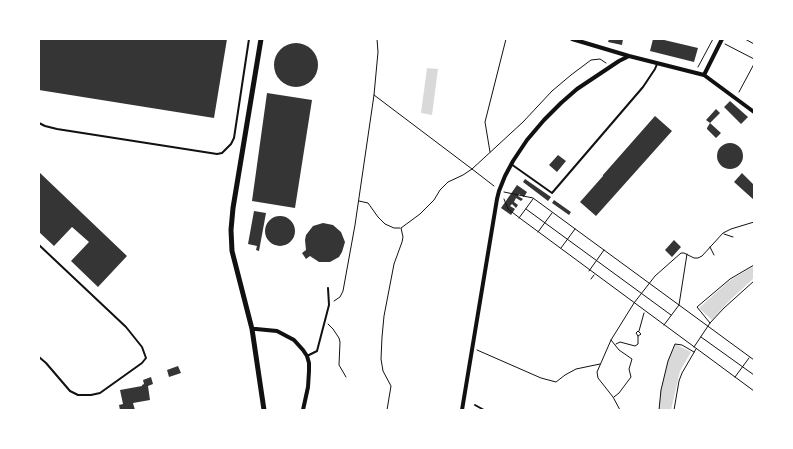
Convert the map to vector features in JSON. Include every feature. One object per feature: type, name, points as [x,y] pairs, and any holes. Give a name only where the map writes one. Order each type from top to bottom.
[{"type":"main road","points":[[261,39],[231,230],[232,251],[252,330],[264,410]]},
{"type":"street","points":[[572,39],[704,75],[754,112]]},
{"type":"street","points":[[704,75],[722,39]]},
{"type":"street","points":[[462,410],[499,190],[511,164],[527,140],[561,103],[577,89],[629,56]]},
{"type":"street","points":[[252,330],[277,331],[288,336],[298,344],[307,356],[309,363],[308,387],[303,410]]},
{"type":"lane","points":[[39,123],[45,126],[217,154],[228,149],[234,138],[249,39]]},
{"type":"lane","points":[[511,164],[552,193],[643,87],[658,63]]},
{"type":"lane","points":[[39,245],[126,327],[142,346],[146,358],[142,363],[100,393],[78,395],[70,391],[39,356]]},
{"type":"lane","points":[[307,356],[317,351],[329,305],[328,288]]},
{"type":"lane","points":[[475,405],[484,410]]},
{"type":"path","points":[[329,305],[340,297],[343,291],[359,201],[374,96],[378,52],[377,39]]},
{"type":"path","points":[[490,152],[486,122],[506,39]]},
{"type":"path","points":[[695,72],[713,39]]},
{"type":"path","points":[[745,39],[754,44]]},
{"type":"path","points":[[725,44],[754,60]]},
{"type":"path","points":[[359,201],[368,203],[385,224],[394,228],[401,228],[420,214],[448,182],[472,169],[571,75],[591,60],[600,59],[606,63]]},
{"type":"path","points":[[740,92],[754,66]]},
{"type":"path","points":[[374,96],[499,190],[533,198],[754,360]]},
{"type":"path","points":[[499,190],[508,209],[519,218],[754,391]]},
{"type":"path","points":[[519,218],[533,198]]},
{"type":"path","points":[[526,208],[672,315]]},
{"type":"path","points":[[538,232],[553,212]]},
{"type":"path","points":[[620,410],[613,397],[598,378],[597,372],[611,340],[634,303],[661,270],[681,254],[698,258],[723,233],[754,222]]},
{"type":"path","points":[[387,410],[391,386],[385,376],[382,359],[383,330],[394,264],[403,237],[401,228]]},
{"type":"path","points":[[560,249],[575,228]]},
{"type":"path","points":[[723,233],[734,237]]},
{"type":"path","points":[[710,247],[714,255]]},
{"type":"path","points":[[589,271],[604,250]]},
{"type":"path","points":[[664,325],[679,305],[687,254]]},
{"type":"path","points":[[710,323],[697,308],[730,279],[754,265]]},
{"type":"path","points":[[591,279],[594,274]]},
{"type":"path","points":[[674,410],[680,377],[701,337],[710,323],[724,308],[754,282]]},
{"type":"path","points":[[615,345],[620,342],[635,346],[638,344],[636,333],[639,331],[645,311]]},
{"type":"path","points":[[325,321],[339,338],[339,366],[346,377]]},
{"type":"path","points":[[701,337],[754,375]]},
{"type":"path","points":[[611,340],[619,350],[632,359],[629,369],[630,381],[613,397]]},
{"type":"path","points":[[659,410],[661,390],[668,361],[675,344],[682,345],[694,352]]},
{"type":"path","points":[[477,349],[541,378],[556,382],[576,369],[600,364]]},
{"type":"path","points":[[735,377],[750,357]]},
{"type":"path","points":[[382,379],[385,376]]},
{"type":"shaded area","points":[[427,68],[438,69],[432,115],[421,113]]},
{"type":"shaded area","points":[[754,266],[754,278],[712,320],[699,308],[729,281]]},
{"type":"shaded area","points":[[675,344],[691,352],[680,371],[671,410],[659,410],[661,390],[668,361]]},
{"type":"building","points":[[39,39],[227,39],[214,118],[39,90]]},
{"type":"building","points":[[609,39],[623,39],[622,45],[608,42]]},
{"type":"building","points":[[653,39],[698,48],[694,62],[650,51]]},
{"type":"building","points":[[296,43],[308,47],[314,53],[318,65],[314,77],[308,83],[296,87],[284,83],[278,77],[274,65],[278,53],[284,47]]},
{"type":"building","points":[[267,93],[312,100],[295,208],[252,201]]},
{"type":"building","points":[[730,101],[748,117],[741,124],[724,107]]},
{"type":"building","points":[[716,109],[720,113],[710,123],[706,120]]},
{"type":"building","points":[[655,116],[672,131],[596,216],[580,202]]},
{"type":"building","points":[[710,123],[721,133],[716,138],[707,129]]},
{"type":"building","points":[[730,143],[739,147],[743,156],[739,165],[730,169],[721,165],[717,156],[721,147]]},
{"type":"building","points":[[558,155],[566,161],[557,172],[549,165]]},
{"type":"building","points":[[39,172],[127,256],[98,287],[71,261],[89,242],[72,227],[54,246],[39,232]]},
{"type":"building","points":[[742,173],[754,185],[754,200],[734,182]]},
{"type":"building","points":[[525,179],[551,197],[548,201],[523,182]]},
{"type":"building","points":[[517,185],[527,192],[524,197],[519,194],[518,196],[523,199],[521,201],[516,198],[514,202],[518,205],[516,208],[512,204],[510,206],[515,209],[511,215],[501,208]]},
{"type":"building","points":[[554,200],[571,212],[569,215],[552,203]]},
{"type":"building","points":[[254,211],[266,213],[259,251],[256,250],[257,246],[248,244]]},
{"type":"building","points":[[280,216],[291,220],[295,231],[291,242],[280,246],[269,242],[265,231],[269,220]]},
{"type":"building","points":[[323,223],[333,225],[341,232],[345,242],[342,252],[339,257],[330,262],[319,262],[310,256],[306,259],[302,253],[306,250],[306,235],[313,226]]},
{"type":"building","points":[[674,240],[681,247],[672,257],[665,250]]},
{"type":"building","points":[[178,366],[181,373],[169,377],[167,370]]},
{"type":"building","points":[[151,377],[153,384],[148,386],[150,400],[133,403],[135,410],[120,410],[119,405],[123,404],[120,390],[142,386],[144,384],[143,380]]}]
